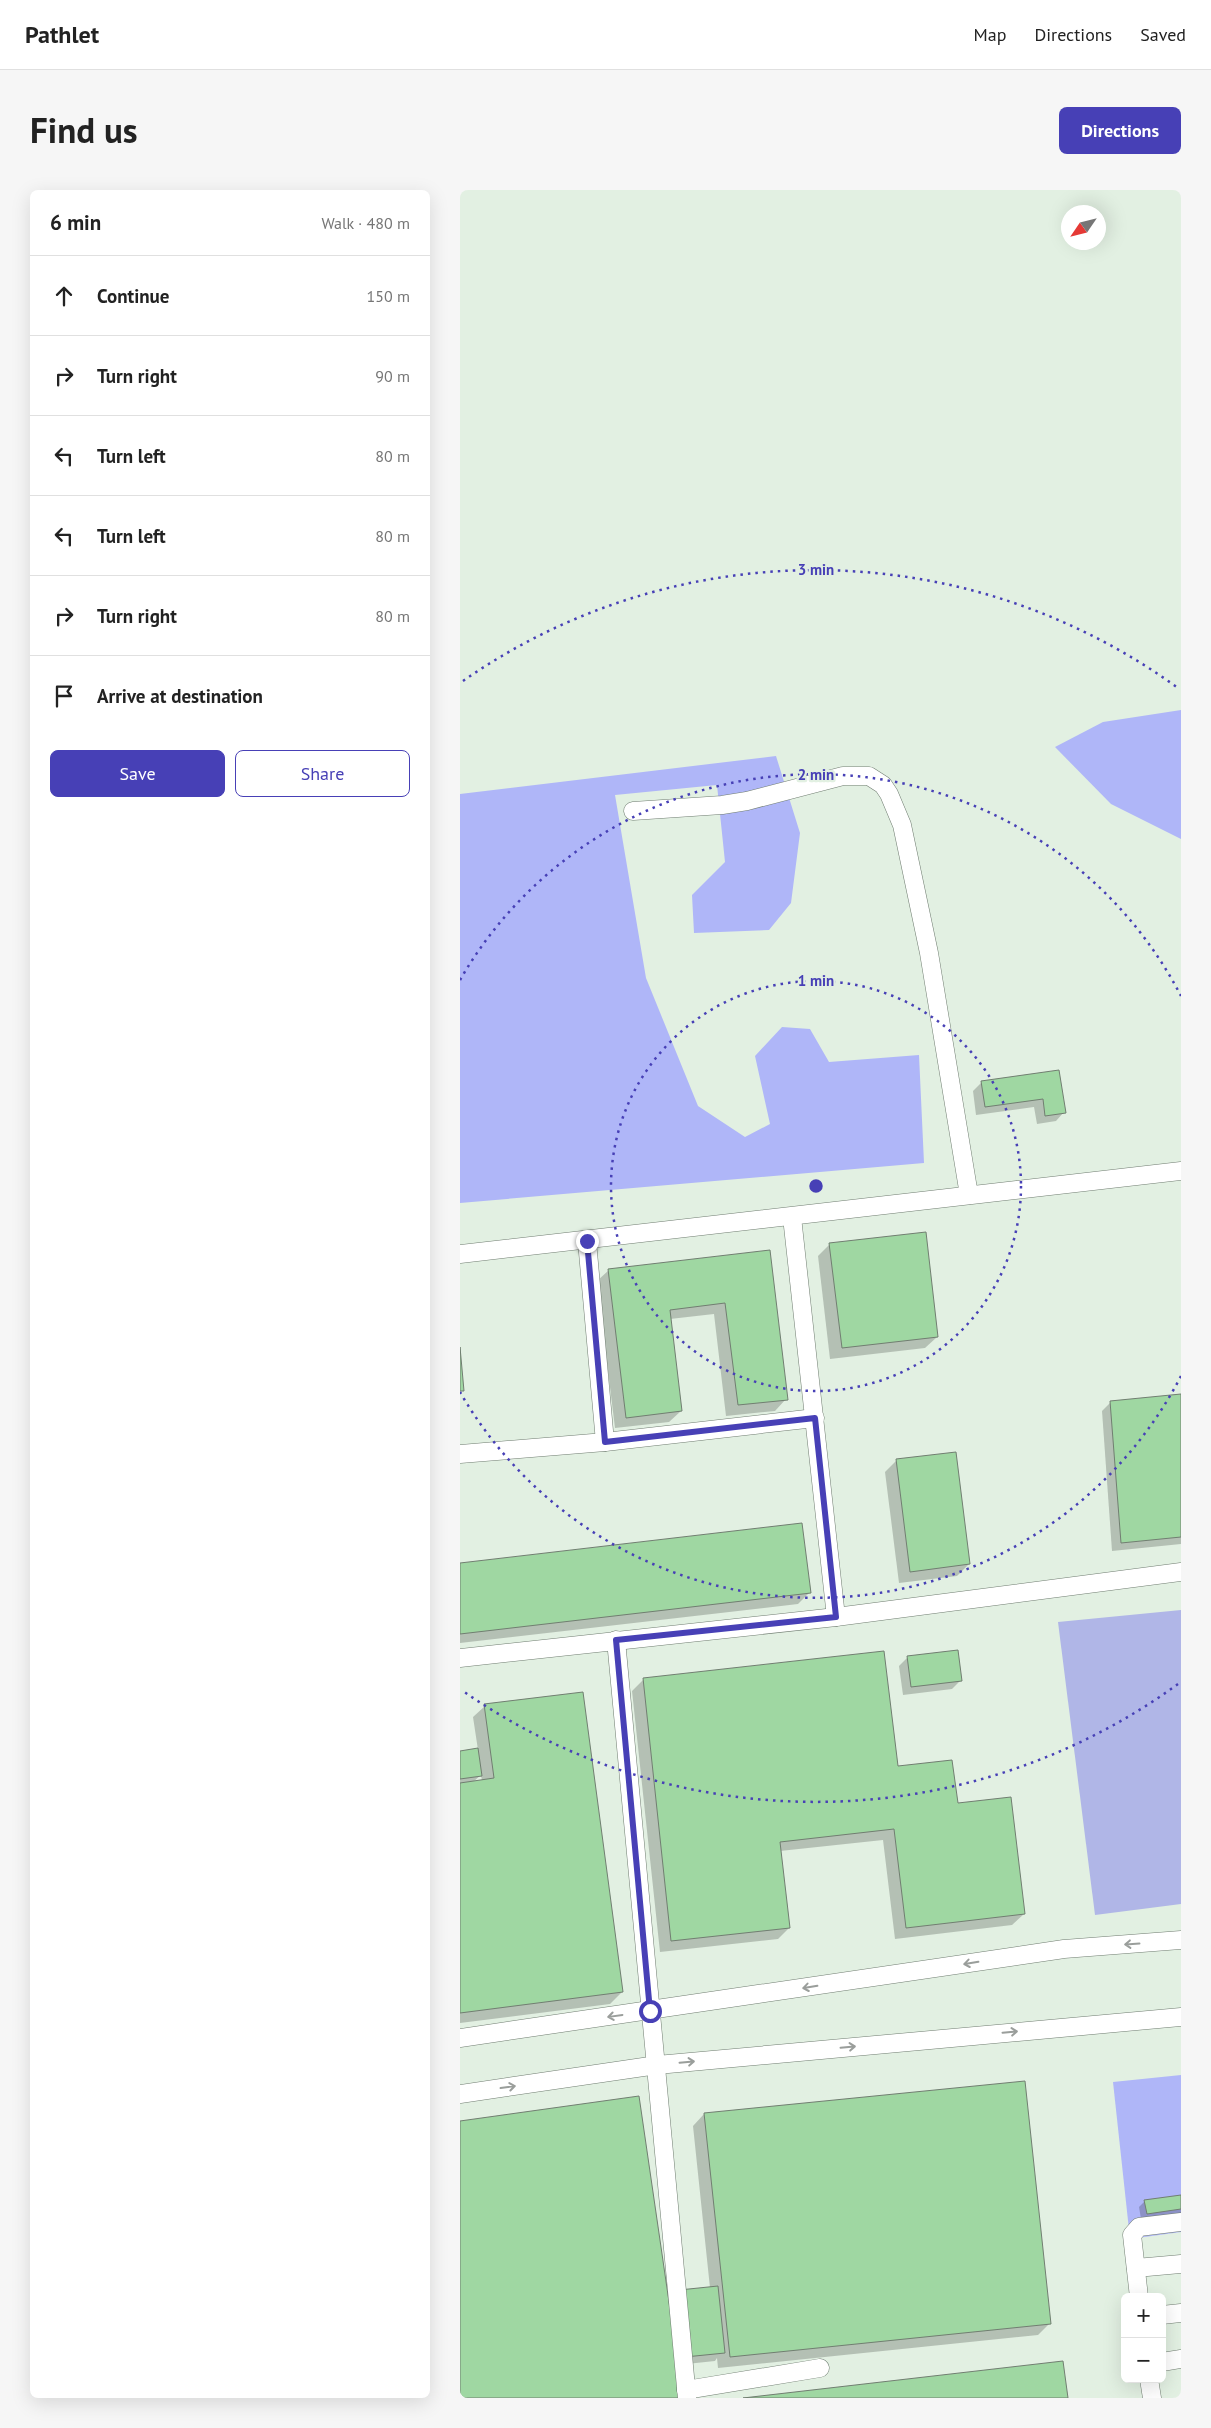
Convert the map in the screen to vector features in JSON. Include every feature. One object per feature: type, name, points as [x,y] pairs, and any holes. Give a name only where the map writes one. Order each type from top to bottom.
[{"type":"lane","points":[[633,811],[748,802],[843,776],[869,776],[883,785],[889,794],[904,834],[929,953],[969,1195]]},
{"type":"lane","points":[[460,1254],[587,1241],[1181,1171]]},
{"type":"lane","points":[[792,1217],[836,1617]]},
{"type":"lane","points":[[587,1241],[605,1442]]},
{"type":"lane","points":[[460,1454],[605,1442],[815,1418]]},
{"type":"lane","points":[[460,1658],[836,1617],[1181,1572]]},
{"type":"lane","points":[[616,1640],[687,2394],[820,2368]]},
{"type":"lane","points":[[460,2038],[1064,1949],[1181,1940]]},
{"type":"lane","points":[[460,2094],[657,2065],[1181,2018]]},
{"type":"lane","points":[[1139,2293],[1132,2235],[1134,2230],[1139,2227],[1181,2222]]},
{"type":"lane","points":[[1136,2268],[1181,2264]]},
{"type":"lane","points":[[1166,2315],[1181,2313]]},
{"type":"lane","points":[[1166,2362],[1181,2360]]},
{"type":"lane","points":[[1150,2383],[1152,2398]]},
{"type":"shaded area","points":[[1181,710],[1181,839],[1111,804],[1055,747],[1103,722]]},
{"type":"shaded area","points":[[776,756],[800,833],[791,903],[769,930],[694,933],[692,895],[725,862],[717,785],[615,795],[646,978],[698,1106],[745,1137],[770,1124],[755,1056],[782,1027],[810,1029],[829,1062],[919,1055],[924,1163],[460,1203],[460,794]]},
{"type":"shaded area","points":[[1181,1610],[1181,1904],[1095,1915],[1058,1622]]},
{"type":"shaded area","points":[[1181,2075],[1181,2232],[1130,2239],[1113,2082]]},
{"type":"building","points":[[1059,1070],[1066,1113],[1045,1116],[1043,1099],[985,1107],[981,1081]]},
{"type":"building","points":[[926,1232],[938,1337],[842,1348],[829,1243]]},
{"type":"building","points":[[770,1250],[788,1400],[738,1405],[725,1303],[670,1310],[682,1411],[626,1418],[608,1269]]},
{"type":"building","points":[[460,1347],[464,1391],[460,1391]]},
{"type":"building","points":[[1181,1394],[1181,1537],[1121,1543],[1110,1401]]},
{"type":"building","points":[[956,1452],[970,1564],[910,1572],[896,1459]]},
{"type":"building","points":[[802,1523],[811,1593],[460,1634],[460,1563]]},
{"type":"building","points":[[958,1650],[962,1681],[911,1687],[907,1656]]},
{"type":"building","points":[[884,1651],[898,1766],[952,1760],[958,1803],[1011,1797],[1025,1914],[906,1928],[894,1829],[780,1842],[790,1928],[671,1941],[643,1678]]},
{"type":"building","points":[[583,1692],[623,1992],[460,2013],[460,1783],[494,1778],[484,1704]]},
{"type":"building","points":[[478,1748],[482,1776],[460,1779],[460,1751]]},
{"type":"building","points":[[1025,2081],[1051,2324],[730,2357],[704,2113]]},
{"type":"building","points":[[639,2096],[683,2398],[460,2398],[460,2121]]},
{"type":"building","points":[[1181,2195],[1181,2209],[1147,2214],[1144,2200]]},
{"type":"building","points":[[718,2286],[725,2353],[685,2357],[679,2290]]},
{"type":"building","points":[[1063,2361],[1068,2398],[743,2398]]},
{"type":"route","points":[[587,1241],[605,1442],[815,1418],[836,1617],[616,1640],[650,2011]]}]
